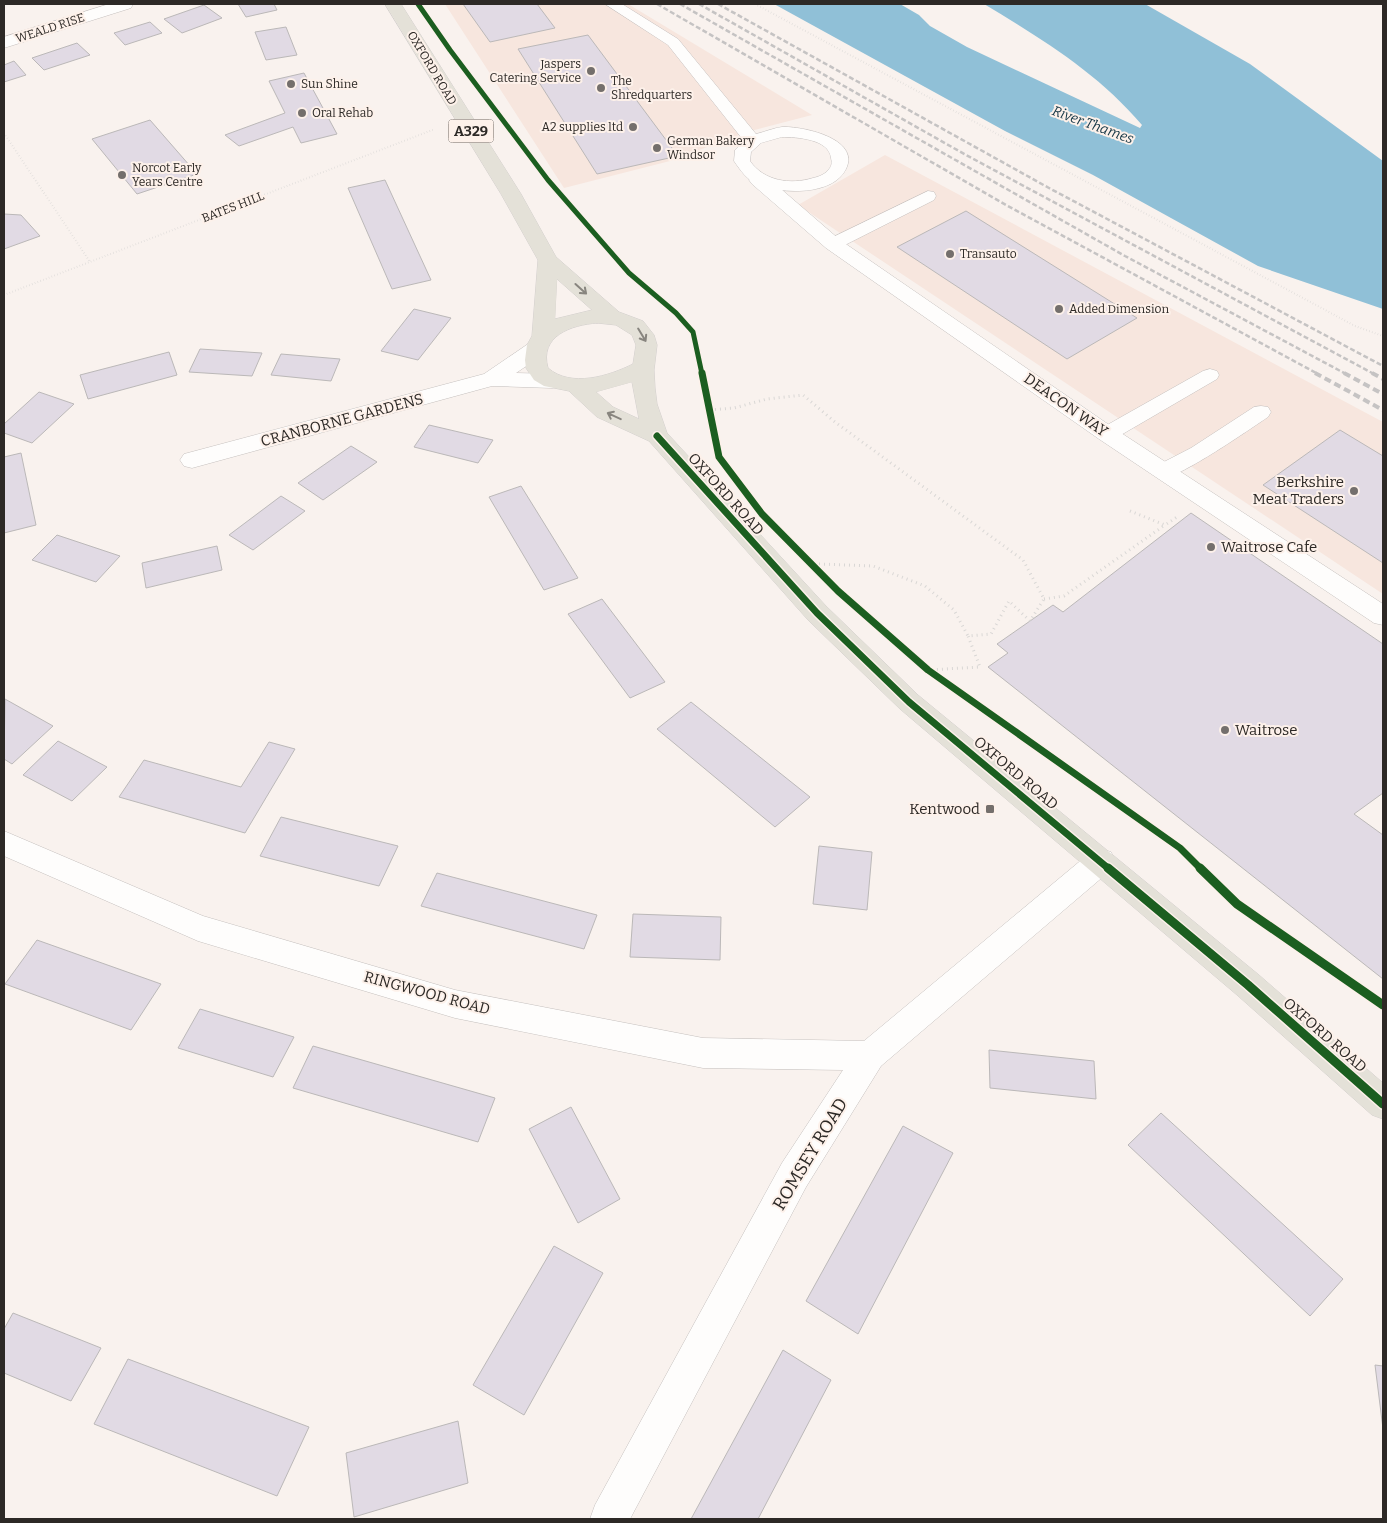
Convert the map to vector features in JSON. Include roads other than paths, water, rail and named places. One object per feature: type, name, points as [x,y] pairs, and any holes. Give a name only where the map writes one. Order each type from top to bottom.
[{"type":"main road","name":"OXFORD ROAD","points":[[393,4],[510,194],[548,260],[613,318]]},
{"type":"main road","points":[[540,343],[550,330],[567,322],[596,317],[613,318],[626,321],[641,331],[646,344],[647,355],[643,368],[614,382],[577,387],[552,381],[542,376],[535,361],[540,343],[548,260]]},
{"type":"main road","name":"OXFORD ROAD","points":[[643,368],[644,400],[657,436],[767,559],[868,664],[916,707],[1240,978],[1383,1104]]},
{"type":"main road","name":"OXFORD ROAD","points":[[577,387],[605,412],[657,436]]},
{"type":"street","name":"WEALD RISE","points":[[4,43],[125,4]]},
{"type":"street","name":"DEACON WAY","points":[[759,180],[833,244],[1107,434],[1206,497],[1383,616]]},
{"type":"street","name":"CRANBORNE GARDENS","points":[[492,379],[540,343]]},
{"type":"street","name":"CRANBORNE GARDENS","points":[[192,460],[492,379],[552,381]]},
{"type":"street","name":"RINGWOOD ROAD","points":[[4,843],[198,928],[455,1004],[703,1053],[870,1056]]},
{"type":"street","name":"ROMSEY ROAD","points":[[609,1519],[794,1175],[870,1056],[1101,861]]},
{"type":"lane","points":[[612,4],[673,42],[753,141],[766,135],[781,132],[798,132],[826,141],[836,149],[840,158],[839,167],[822,182],[807,186],[790,187],[773,185],[759,180]]},
{"type":"lane","name":"DEACON WAY","points":[[753,141],[745,148],[741,156],[742,165],[748,173],[759,180]]},
{"type":"lane","points":[[833,244],[928,196]]},
{"type":"lane","points":[[1107,434],[1210,375]]},
{"type":"lane","points":[[1163,471],[1198,453],[1261,412]]},
{"type":"water","name":"River Thames","points":[[774,4],[900,4],[919,15],[930,26],[967,47],[1140,128],[1142,125],[1125,106],[1088,73],[1027,30],[984,4],[1145,4],[1250,64],[1383,161],[1383,309],[1258,266],[1093,175],[1005,131]]},
{"type":"railway","points":[[657,4],[1006,205],[1318,374]]},
{"type":"railway","points":[[680,4],[1125,256],[1346,374]]},
{"type":"railway","points":[[699,4],[966,155],[1374,374]]},
{"type":"railway","points":[[718,4],[1049,188],[1383,366]]},
{"type":"railway","points":[[1315,373],[1383,410]]},
{"type":"railway","points":[[1344,373],[1383,394]]},
{"type":"railway","points":[[1372,373],[1383,379]]},
{"type":"place","name":"Jaspers Catering Service","points":[[591,71]]},
{"type":"place","name":"Sun Shine","points":[[291,84]]},
{"type":"place","name":"The Shredquarters","points":[[601,88]]},
{"type":"place","name":"Oral Rehab","points":[[302,113]]},
{"type":"place","name":"A2 supplies ltd","points":[[633,127]]},
{"type":"place","name":"German Bakery Windsor","points":[[657,148]]},
{"type":"place","name":"Norcot Early Years Centre","points":[[122,175]]},
{"type":"place","name":"Transauto","points":[[950,254]]},
{"type":"place","name":"Added Dimension","points":[[1059,309]]},
{"type":"place","name":"Berkshire Meat Traders","points":[[1354,491]]},
{"type":"place","name":"Waitrose Cafe","points":[[1211,547]]},
{"type":"place","name":"Waitrose","points":[[1225,730]]},
{"type":"place","name":"Kentwood","points":[[990,809]]}]
